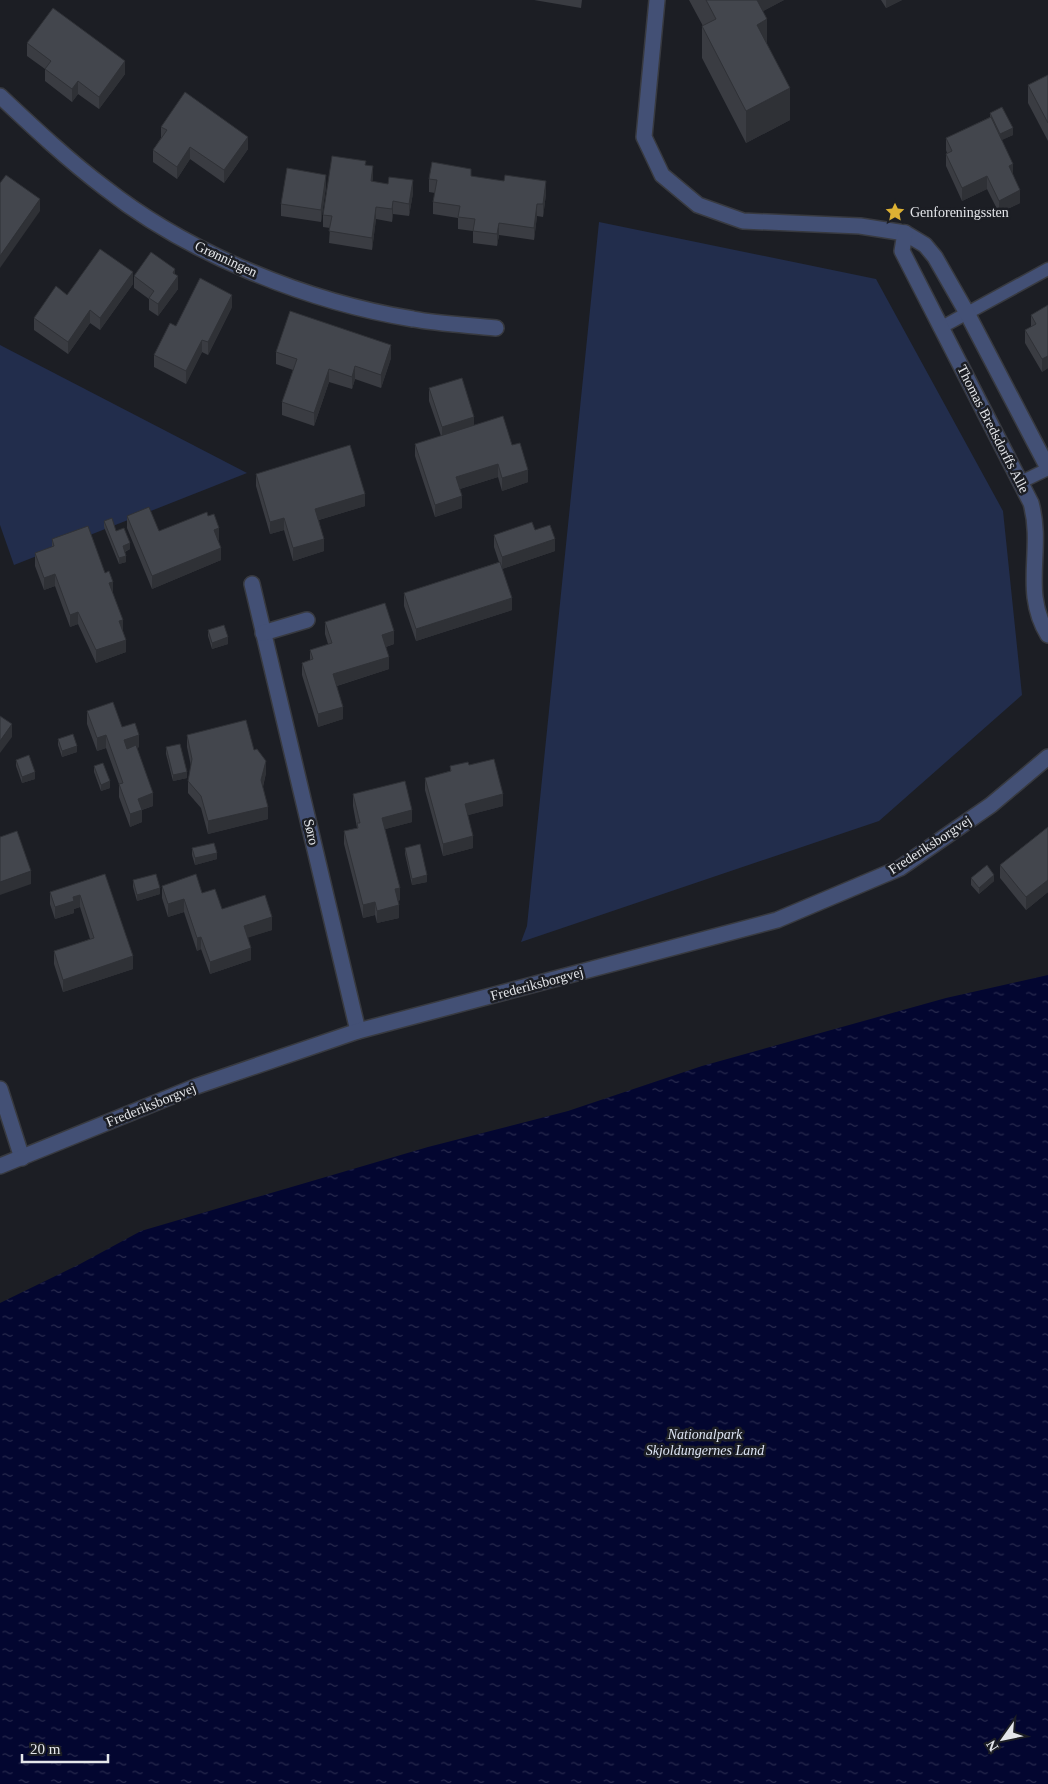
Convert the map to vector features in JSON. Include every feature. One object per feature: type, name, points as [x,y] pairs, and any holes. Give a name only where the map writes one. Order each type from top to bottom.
[{"type":"street","points":[[656,0],[644,137],[662,175],[698,205],[743,221],[860,226],[905,233],[926,245],[935,256],[967,313],[1048,468]]},
{"type":"street","name":"Grønningen","points":[[0,96],[47,140],[107,190],[177,236],[252,272],[331,301],[404,317],[496,328]]},
{"type":"street","name":"Thomas Bredsdorffs Alle","points":[[905,233],[902,252],[1031,503],[1037,524],[1033,597],[1042,626],[1048,635]]},
{"type":"street","name":"Søro","points":[[252,584],[358,1031]]},
{"type":"street","points":[[264,633],[307,620]]},
{"type":"street","name":"Frederiksborgvej","points":[[0,1166],[197,1086],[358,1031],[777,920],[900,868],[991,805],[1048,757]]},
{"type":"street","points":[[0,1089],[22,1158]]},
{"type":"lane","points":[[940,328],[1048,269]]},
{"type":"lane","points":[[1021,482],[1048,468]]},
{"type":"shaded area","points":[[599,222],[876,279],[1003,511],[1022,695],[879,821],[521,942],[527,926]]},
{"type":"shaded area","points":[[0,345],[247,473],[14,565],[0,525]]},
{"type":"water","name":"Nationalpark Skjoldungernes Land","points":[[1048,975],[1048,1784],[0,1784],[0,1303],[80,1264],[141,1231],[428,1147],[568,1111],[702,1066],[946,998]]},
{"type":"building","points":[[706,0],[757,0],[767,19],[757,25],[790,88],[746,111],[702,26],[716,19]]},
{"type":"building","points":[[53,8],[125,61],[99,97],[78,81],[72,89],[45,69],[51,61],[27,43]]},
{"type":"building","points":[[1048,75],[1048,123],[1028,85]]},
{"type":"building","points":[[185,92],[248,137],[224,170],[190,147],[177,167],[153,150],[167,130],[161,127]]},
{"type":"building","points":[[1002,107],[1013,128],[1000,134],[990,113]]},
{"type":"building","points":[[991,117],[1013,164],[1009,166],[1020,190],[999,201],[987,176],[962,188],[946,154],[952,151],[946,138]]},
{"type":"building","points":[[332,156],[366,161],[365,165],[373,166],[371,181],[388,184],[389,177],[413,180],[409,204],[393,201],[392,209],[376,207],[372,238],[329,231],[332,216],[323,215]]},
{"type":"building","points":[[432,162],[471,169],[471,176],[504,181],[505,175],[546,181],[543,204],[537,204],[534,228],[499,223],[497,234],[473,231],[475,219],[458,217],[460,206],[433,202],[437,180],[429,179]]},
{"type":"building","points":[[287,168],[326,175],[321,210],[281,204]]},
{"type":"building","points":[[6,175],[40,199],[0,256],[0,183]]},
{"type":"building","points":[[100,249],[133,272],[100,318],[90,310],[68,342],[34,318],[56,286],[67,295]]},
{"type":"building","points":[[151,252],[175,269],[173,273],[178,276],[158,304],[149,298],[154,291],[134,276]]},
{"type":"building","points":[[200,278],[232,295],[208,342],[202,340],[186,371],[154,355],[170,323],[176,326]]},
{"type":"building","points":[[1048,305],[1048,356],[1042,359],[1025,330],[1036,324],[1031,315]]},
{"type":"building","points":[[290,311],[391,345],[381,375],[355,366],[352,377],[329,369],[314,413],[282,402],[297,359],[276,352]]},
{"type":"building","points":[[462,378],[474,417],[442,427],[429,388]]},
{"type":"building","points":[[503,416],[512,445],[520,443],[528,470],[502,478],[498,464],[456,477],[462,496],[435,505],[415,444]]},
{"type":"building","points":[[350,445],[365,494],[315,509],[324,539],[293,548],[284,518],[270,522],[256,474]]},
{"type":"building","points":[[149,507],[159,531],[207,512],[208,516],[214,514],[219,528],[214,530],[221,548],[152,576],[127,516]]},
{"type":"building","points":[[112,518],[116,531],[124,528],[130,543],[123,546],[126,556],[119,558],[104,521]]},
{"type":"building","points":[[532,522],[535,530],[550,525],[555,539],[502,557],[494,535]]},
{"type":"building","points":[[88,526],[105,573],[109,571],[113,582],[109,583],[123,620],[119,621],[126,640],[96,650],[78,612],[70,615],[55,574],[44,578],[35,553],[54,546],[52,539]]},
{"type":"building","points":[[500,562],[512,598],[416,629],[404,593]]},
{"type":"building","points":[[385,603],[394,631],[382,635],[389,657],[333,674],[343,707],[318,714],[302,663],[313,659],[310,650],[332,643],[325,622]]},
{"type":"building","points":[[224,625],[228,637],[212,643],[208,630]]},
{"type":"building","points":[[113,702],[122,727],[135,723],[139,735],[124,740],[127,749],[136,745],[153,793],[138,799],[142,810],[130,814],[119,784],[123,783],[106,735],[97,738],[87,711]]},
{"type":"building","points":[[0,716],[12,724],[0,741]]},
{"type":"building","points":[[246,720],[254,750],[257,749],[266,761],[261,780],[268,807],[208,821],[201,796],[188,781],[192,759],[187,735]]},
{"type":"building","points":[[73,734],[77,746],[62,751],[58,739]]},
{"type":"building","points":[[180,744],[187,772],[173,775],[166,747]]},
{"type":"building","points":[[29,755],[35,772],[22,777],[16,760]]},
{"type":"building","points":[[494,759],[503,794],[465,804],[473,836],[443,844],[425,778],[451,771],[450,766],[468,762],[469,765]]},
{"type":"building","points":[[103,763],[110,781],[101,785],[94,766]]},
{"type":"building","points":[[405,781],[412,810],[382,818],[400,888],[395,889],[399,905],[377,911],[375,902],[363,905],[344,831],[358,828],[357,823],[360,823],[353,794]]},
{"type":"building","points":[[1048,827],[1048,880],[1026,897],[1000,865]]},
{"type":"building","points":[[17,831],[31,871],[0,882],[0,837]]},
{"type":"building","points":[[214,843],[217,853],[195,858],[192,848]]},
{"type":"building","points":[[420,844],[427,875],[412,879],[405,848]]},
{"type":"building","points":[[987,865],[994,875],[979,888],[971,878]]},
{"type":"building","points":[[105,874],[133,956],[63,980],[54,951],[94,938],[80,895],[73,897],[74,901],[55,907],[50,892]]},
{"type":"building","points":[[156,874],[160,888],[137,895],[133,880]]},
{"type":"building","points":[[196,874],[202,893],[215,889],[222,909],[265,895],[272,917],[244,926],[251,948],[210,962],[201,937],[197,938],[184,899],[168,904],[162,886]]},
{"type":"place","name":"Genforeningssten","points":[[895,212]]}]
